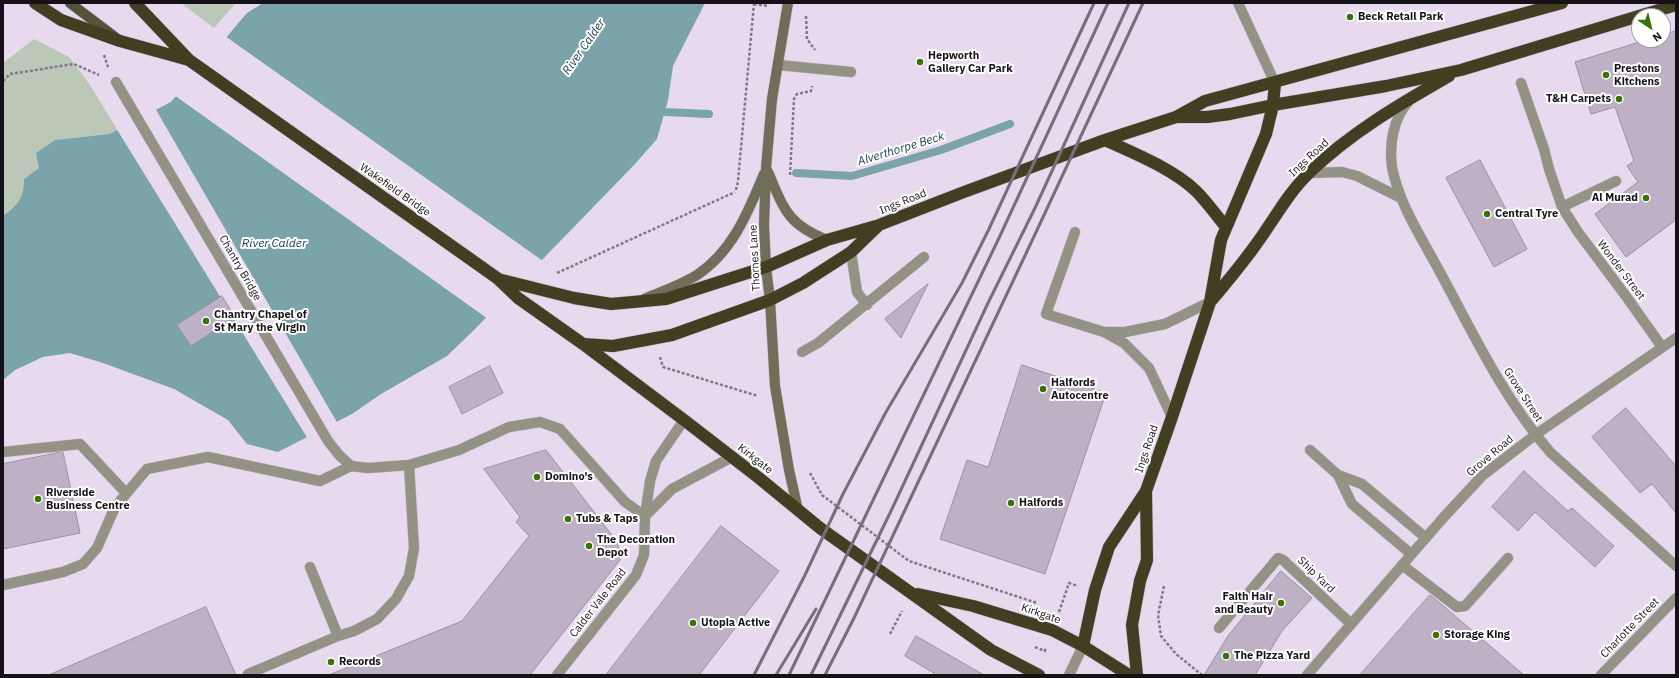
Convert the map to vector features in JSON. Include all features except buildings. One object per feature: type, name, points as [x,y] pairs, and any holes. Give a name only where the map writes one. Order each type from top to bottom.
[{"type":"highway","points":[[35,3],[62,20],[120,41],[189,60]]},
{"type":"highway","name":"Ings Road","points":[[583,344],[613,346],[672,335],[770,300],[803,282],[851,252],[879,225],[1105,140],[1176,117],[1205,101],[1562,3]]},
{"type":"highway","points":[[142,5],[189,60]]},
{"type":"highway","name":"Ings Road","points":[[1666,8],[1676,5]]},
{"type":"highway","name":"Ings Road","points":[[1176,117],[1207,117],[1386,86],[1461,70],[1631,18]]},
{"type":"highway","name":"Wakefield Bridge","points":[[189,60],[496,278],[518,298],[583,344]]},
{"type":"highway","name":"Ings Road","points":[[1210,302],[1256,244],[1286,200],[1309,173],[1359,131],[1413,97],[1461,70]]},
{"type":"highway","name":"Ings Road","points":[[1084,646],[1095,590],[1109,547],[1146,490],[1172,417],[1210,302],[1221,240],[1266,134],[1273,105],[1275,83]]},
{"type":"highway","points":[[1105,140],[1162,167],[1196,191],[1226,227]]},
{"type":"highway","points":[[496,278],[574,298],[611,304],[666,299],[766,267],[827,240],[879,225]]},
{"type":"highway","name":"Kirkgate","points":[[583,344],[732,457],[833,538],[991,650],[1039,675]]},
{"type":"highway","name":"Ings Road","points":[[1137,675],[1132,625],[1140,581],[1147,560],[1146,490]]},
{"type":"highway","name":"Kirkgate","points":[[912,593],[973,606],[1052,630],[1084,646],[1129,675]]},
{"type":"main road","points":[[70,3],[120,41]]},
{"type":"street","name":"Thornes Lane","points":[[788,3],[772,98],[766,168],[764,225],[777,402],[798,510]]},
{"type":"street","points":[[1238,3],[1275,83]]},
{"type":"street","points":[[778,65],[851,72]]},
{"type":"street","name":"Chantry Bridge","points":[[116,82],[328,441],[339,456],[351,466]]},
{"type":"street","name":"Wonder Street","points":[[1521,83],[1544,149],[1548,169],[1562,207],[1578,232],[1662,347]]},
{"type":"street","name":"Grove Street","points":[[1413,97],[1402,108],[1392,136],[1392,166],[1401,198],[1494,373],[1535,435],[1550,452],[1676,566]]},
{"type":"street","points":[[766,168],[785,211],[792,220],[811,234],[827,240]]},
{"type":"street","points":[[640,301],[696,276],[713,263],[729,245],[741,225],[766,168]]},
{"type":"street","points":[[1309,173],[1342,172],[1357,176],[1401,198]]},
{"type":"street","points":[[1562,207],[1616,181]]},
{"type":"street","points":[[1075,232],[1046,314],[1104,332],[1124,343],[1149,368],[1172,417]]},
{"type":"street","points":[[851,252],[857,292],[867,305]]},
{"type":"street","points":[[802,352],[818,343],[867,305],[924,257]]},
{"type":"street","points":[[1104,332],[1125,332],[1165,324],[1210,302]]},
{"type":"street","name":"Grove Road","points":[[1306,675],[1411,554],[1482,476],[1535,435],[1676,338]]},
{"type":"street","name":"Calder Vale Road","points":[[557,675],[636,575],[644,555],[645,516],[650,481],[656,461],[684,420]]},
{"type":"street","points":[[3,585],[63,572],[83,564],[97,548],[115,507],[147,469],[208,458],[320,481],[351,466],[368,468],[409,465],[459,450],[509,427],[540,422],[560,429],[625,502],[645,516],[672,490],[732,457]]},
{"type":"street","points":[[3,452],[80,444],[126,494]]},
{"type":"street","points":[[1310,450],[1338,475],[1362,484],[1426,538]]},
{"type":"street","points":[[248,674],[338,636],[354,631],[377,619],[396,599],[409,576],[414,548],[409,465]]},
{"type":"street","points":[[1338,475],[1352,504],[1411,554]]},
{"type":"street","name":"Ship Yard","points":[[1219,628],[1278,558],[1283,560],[1351,624]]},
{"type":"street","points":[[1402,565],[1457,607],[1465,606],[1508,558]]},
{"type":"street","points":[[310,567],[338,636]]},
{"type":"street","name":"Charlotte Street","points":[[1601,675],[1676,598]]},
{"type":"street","points":[[1070,675],[1084,646]]},
{"type":"path","points":[[733,199],[738,181],[754,3]]},
{"type":"path","points":[[3,81],[10,74],[74,64],[116,82]]},
{"type":"path","points":[[529,286],[735,192]]},
{"type":"path","points":[[654,338],[663,367],[777,402]]},
{"type":"path","points":[[808,470],[822,495],[909,561],[1038,604]]},
{"type":"path","points":[[1052,608],[1060,611],[1069,583],[1082,587]]},
{"type":"path","points":[[1164,586],[1158,615],[1161,636],[1176,654],[1202,675]]},
{"type":"path","points":[[890,634],[912,593]]},
{"type":"shaded area","points":[[181,3],[236,3],[214,28]]},
{"type":"shaded area","points":[[34,39],[69,57],[88,82],[117,129],[109,134],[55,140],[39,168],[24,179],[23,191],[19,200],[13,208],[3,216],[3,63]]},
{"type":"water","name":"River Calder","points":[[263,3],[705,3],[673,66],[668,100],[657,139],[634,165],[447,356],[381,394],[352,414],[278,452],[247,444],[228,420],[174,389],[103,363],[70,353],[43,357],[15,370],[3,380],[3,216],[13,208],[19,200],[23,191],[24,179],[39,168],[36,153],[55,140],[109,134],[171,102],[247,13]]},
{"type":"pier","points":[[225,36],[543,261],[488,319],[174,95]]},
{"type":"pier","points":[[155,108],[338,424],[308,439],[116,128]]},
{"type":"waterway","name":"Alverthorpe Beck","points":[[664,112],[709,114]]},
{"type":"waterway","name":"Alverthorpe Beck","points":[[796,173],[852,176],[941,150],[1010,124]]},
{"type":"railway","points":[[754,675],[805,575],[843,494],[886,412],[962,283],[988,231],[1094,3]]},
{"type":"railway","points":[[789,675],[999,238],[1108,3]]},
{"type":"railway","points":[[811,675],[891,511],[988,303],[1035,208],[1129,3]]},
{"type":"railway","points":[[825,675],[854,618],[1143,3]]},
{"type":"railway","points":[[776,675],[816,609]]},
{"type":"place","name":"Beck Retail Park","points":[[1350,17]]},
{"type":"place","name":"Hepworth Gallery Car Park","points":[[920,62]]},
{"type":"place","name":"Prestons Kitchens","points":[[1606,75]]},
{"type":"place","name":"T&H Carpets","points":[[1619,99]]},
{"type":"place","name":"Al Murad","points":[[1646,198]]},
{"type":"place","name":"Central Tyre","points":[[1487,214]]},
{"type":"place","name":"Chantry Chapel of St Mary the Virgin","points":[[206,321]]},
{"type":"place","name":"Halfords Autocentre","points":[[1043,389]]},
{"type":"place","name":"Domino's","points":[[537,477]]},
{"type":"place","name":"Riverside Business Centre","points":[[38,499]]},
{"type":"place","name":"Halfords","points":[[1011,503]]},
{"type":"place","name":"Tubs & Taps","points":[[568,519]]},
{"type":"place","name":"The Decoration Depot","points":[[589,546]]},
{"type":"place","name":"Faith Hair and Beauty","points":[[1281,603]]},
{"type":"place","name":"Utopia Active","points":[[693,623]]},
{"type":"place","name":"Storage King","points":[[1436,635]]},
{"type":"place","name":"The Pizza Yard","points":[[1226,656]]},
{"type":"place","name":"Records","points":[[331,662]]}]
